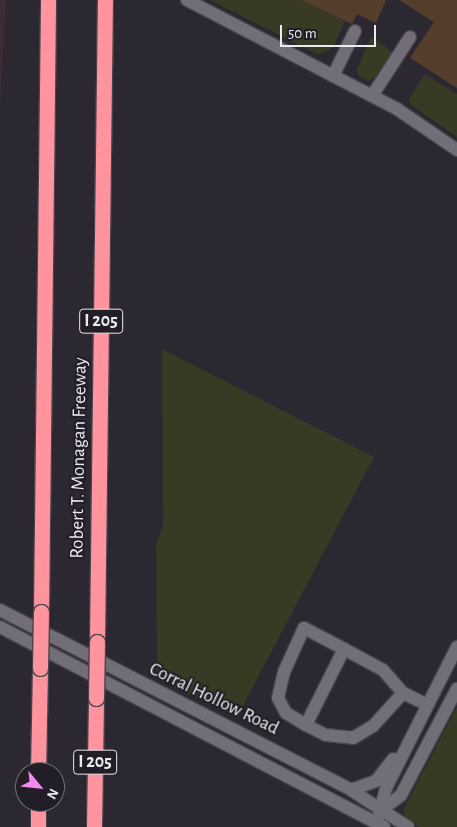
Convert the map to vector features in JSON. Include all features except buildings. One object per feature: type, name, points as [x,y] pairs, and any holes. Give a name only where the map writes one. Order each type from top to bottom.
[{"type":"highway","name":"Robert T. Monagan Freeway","points":[[38,762],[48,0]]},
{"type":"highway","name":"Robert T. Monagan Freeway","points":[[94,827],[105,0]]},
{"type":"highway","points":[[38,812],[38,827]]},
{"type":"street","points":[[187,0],[372,96],[457,150]]},
{"type":"street","points":[[333,76],[355,31]]},
{"type":"street","points":[[372,96],[410,37]]},
{"type":"street","name":"Corral Hollow Road","points":[[0,610],[351,790],[380,820]]},
{"type":"street","name":"Corral Hollow Road","points":[[0,628],[380,820],[408,827]]},
{"type":"street","points":[[403,693],[373,726],[353,738],[326,735],[306,725],[286,714],[278,698],[284,672],[304,628],[383,670],[403,693],[426,704]]},
{"type":"street","points":[[380,820],[386,788],[426,704],[457,647]]},
{"type":"street","points":[[306,725],[344,649]]},
{"type":"street","points":[[380,820],[400,795],[457,689]]},
{"type":"street","points":[[351,790],[366,786],[384,773],[414,729]]},
{"type":"shaded area","points":[[0,0],[6,0],[0,107]]},
{"type":"green space","points":[[210,0],[301,0],[345,21],[333,47],[319,55]]},
{"type":"green space","points":[[371,37],[392,52],[377,76],[368,81],[359,76],[357,69]]},
{"type":"green space","points":[[425,74],[457,94],[457,137],[410,104],[409,99]]},
{"type":"green space","points":[[162,349],[374,457],[237,717],[157,679],[156,545],[163,526]]},
{"type":"green space","points":[[457,707],[457,827],[419,827],[404,818],[404,808]]}]
